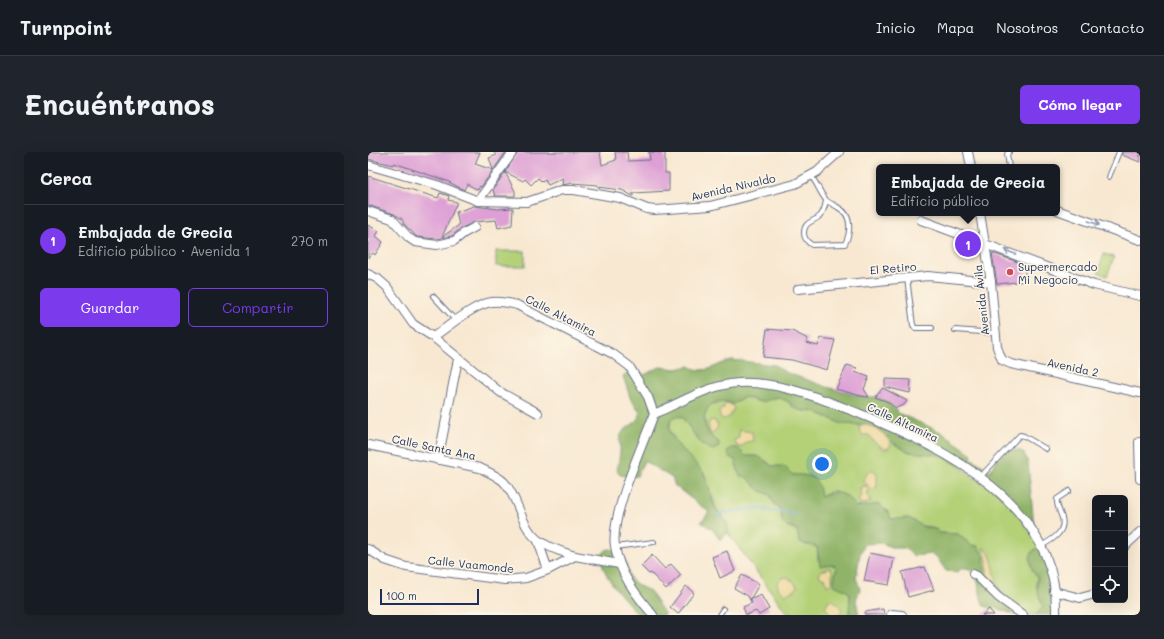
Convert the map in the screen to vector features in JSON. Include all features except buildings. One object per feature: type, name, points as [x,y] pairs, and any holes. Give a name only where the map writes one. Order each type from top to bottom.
[{"type":"street","points":[[478,201],[513,152]]},
{"type":"street","name":"Avenida Nivaldo","points":[[368,166],[437,185],[478,201],[527,202],[562,190],[574,190],[620,198],[647,209],[692,208],[710,206],[795,184],[810,176],[839,152]]},
{"type":"street","points":[[968,152],[970,164]]},
{"type":"street","points":[[368,211],[392,219],[409,238],[415,242],[437,246],[454,241],[475,227]]},
{"type":"street","points":[[1060,211],[1140,240]]},
{"type":"street","name":"Avenida Ávila","points":[[981,216],[991,282],[997,347],[1002,360]]},
{"type":"street","points":[[921,220],[986,243],[1094,285],[1140,296]]},
{"type":"street","points":[[368,274],[378,279],[387,287],[413,324],[433,337],[500,392],[538,413]]},
{"type":"street","name":"El Retiro","points":[[798,289],[928,276],[991,282]]},
{"type":"street","name":"Calle Altamira","points":[[433,337],[472,310],[491,302],[517,305],[613,354],[629,366],[648,397],[654,414],[710,389],[738,383],[760,383],[831,402],[874,420],[952,457],[981,476],[1024,518],[1041,546],[1050,565],[1056,615]]},
{"type":"street","points":[[438,460],[458,359]]},
{"type":"street","name":"Avenida 2","points":[[1002,360],[1011,364],[1140,394]]},
{"type":"street","points":[[653,615],[627,581],[619,564],[615,547],[614,530],[654,414]]},
{"type":"street","points":[[1139,442],[1140,479]]},
{"type":"street","name":"Calle Santa Ana","points":[[368,444],[480,468],[503,481],[511,491],[528,528],[538,541],[548,570]]},
{"type":"street","points":[[1128,543],[1140,532]]},
{"type":"street","points":[[538,541],[575,556],[619,564]]},
{"type":"street","name":"Calle Vaamonde","points":[[368,549],[385,560],[406,567],[505,580],[526,578],[548,570],[575,556]]},
{"type":"street","points":[[973,574],[977,576],[998,597],[1023,615]]},
{"type":"street","points":[[1054,591],[1080,598],[1092,595]]},
{"type":"street","points":[[891,614],[902,615]]},
{"type":"lane","points":[[1009,152],[1007,154],[1009,164]]},
{"type":"lane","points":[[1109,177],[1119,152]]},
{"type":"lane","points":[[810,176],[826,201],[841,209],[846,215],[850,226],[849,237],[845,244],[812,245],[808,243],[804,236],[804,228],[808,223],[820,216],[826,201]]},
{"type":"lane","points":[[907,277],[913,325],[918,329],[932,328]]},
{"type":"lane","points":[[433,296],[457,321]]},
{"type":"lane","points":[[955,330],[995,333]]},
{"type":"lane","points":[[981,476],[1020,435],[1046,449]]},
{"type":"lane","points":[[1041,546],[1055,538],[1061,531],[1063,523],[1057,504],[1057,499],[1069,491]]},
{"type":"lane","points":[[615,547],[654,542]]},
{"type":"lane","points":[[719,615],[723,609]]},
{"type":"green space","points":[[496,251],[525,251],[525,266],[496,266]]},
{"type":"green space","points":[[1104,254],[1114,257],[1107,276],[1098,272]]},
{"type":"green space","points":[[732,360],[775,365],[785,372],[827,387],[863,397],[875,397],[886,401],[900,414],[941,432],[972,454],[971,458],[991,471],[993,465],[1005,451],[1017,450],[1023,452],[1028,463],[1034,526],[1032,528],[981,476],[939,455],[909,452],[893,443],[889,437],[878,437],[859,425],[842,424],[816,412],[798,410],[789,402],[778,397],[761,402],[743,397],[733,404],[723,401],[715,402],[709,406],[706,412],[706,428],[711,436],[719,442],[719,447],[713,450],[702,445],[682,417],[675,417],[672,419],[669,428],[671,435],[676,442],[704,474],[714,505],[725,520],[728,533],[720,540],[713,530],[701,522],[709,512],[675,486],[672,478],[644,461],[637,476],[623,476],[619,474],[617,468],[620,452],[619,440],[624,431],[640,416],[639,410],[631,400],[623,376],[635,367],[638,372],[644,375],[660,367],[677,369],[689,366],[695,369],[705,370]]},
{"type":"green space","points":[[743,397],[762,402],[778,397],[789,402],[792,407],[803,411],[816,412],[842,424],[859,425],[878,437],[890,437],[893,443],[909,452],[939,454],[1005,498],[1041,546],[1036,584],[1043,607],[1036,615],[1024,615],[1006,600],[997,584],[985,580],[978,546],[971,545],[958,534],[940,533],[930,527],[918,525],[914,521],[891,519],[880,504],[862,508],[856,507],[844,495],[832,491],[821,497],[798,475],[793,475],[781,467],[772,466],[759,457],[751,456],[735,460],[746,477],[759,490],[770,495],[775,506],[780,508],[786,526],[797,530],[798,536],[805,545],[817,547],[818,560],[837,567],[834,579],[850,594],[849,615],[792,615],[787,613],[728,533],[727,522],[716,508],[704,473],[681,449],[669,430],[671,419],[676,416],[682,417],[699,441],[719,442],[711,436],[706,429],[705,413],[707,408],[718,403],[731,402]]},
{"type":"green space","points":[[732,448],[738,448],[746,456],[758,456],[772,466],[784,466],[793,475],[805,475],[813,478],[818,485],[821,497],[832,493],[841,493],[849,498],[856,507],[880,504],[889,513],[891,519],[909,518],[924,527],[936,529],[940,533],[958,534],[971,545],[978,546],[984,556],[985,580],[997,584],[1006,600],[1024,615],[1013,614],[997,608],[984,606],[978,582],[973,571],[962,568],[958,572],[946,571],[936,556],[931,554],[913,556],[905,548],[893,548],[882,543],[865,544],[860,554],[856,578],[860,589],[856,600],[859,615],[849,615],[850,594],[834,585],[837,567],[832,564],[820,566],[817,547],[799,542],[797,530],[786,526],[782,521],[780,508],[772,501],[770,495],[759,490],[746,477],[740,477],[735,460],[729,457],[727,451]]},
{"type":"green space","points":[[1041,546],[1050,565],[1056,615],[1036,615],[1043,607],[1037,590],[1037,577],[1033,572],[1030,558],[1033,551]]},
{"type":"green space","points":[[610,549],[619,551],[625,560],[630,578],[639,586],[650,591],[665,615],[638,615],[615,588],[602,564],[601,555],[606,550]]},
{"type":"sand","points":[[727,403],[732,405],[734,409],[728,418],[723,419],[720,417],[719,411],[724,408],[724,405]]},
{"type":"sand","points":[[713,420],[716,422],[718,427],[711,435],[708,425],[710,421]]},
{"type":"sand","points":[[863,424],[876,428],[883,433],[891,444],[889,448],[884,449],[873,441],[869,435],[862,435],[859,427]]},
{"type":"sand","points":[[739,430],[752,432],[753,441],[746,442],[742,447],[737,446],[734,440],[739,438]]},
{"type":"sand","points":[[873,470],[877,473],[877,485],[876,488],[869,489],[867,496],[871,501],[864,504],[858,502],[861,494],[860,488],[863,486],[869,487],[863,480],[869,471]]},
{"type":"sand","points":[[983,547],[987,550],[991,558],[997,580],[996,582],[987,575],[987,560]]},
{"type":"sand","points":[[829,567],[832,570],[832,583],[827,586],[825,579],[820,577],[819,573],[821,570],[826,570]]},
{"type":"sand","points":[[787,577],[795,583],[797,587],[795,590],[786,594],[779,590],[777,583],[782,578]]},
{"type":"sand","points":[[829,600],[833,600],[841,608],[842,612],[838,615],[831,615],[825,607]]},
{"type":"waterway","points":[[717,514],[758,508],[788,512],[794,515]]},
{"type":"place","name":"Embajada de Grecia","points":[[968,244]]},
{"type":"place","name":"Supermercado Mi Negocio","points":[[1010,272]]}]
